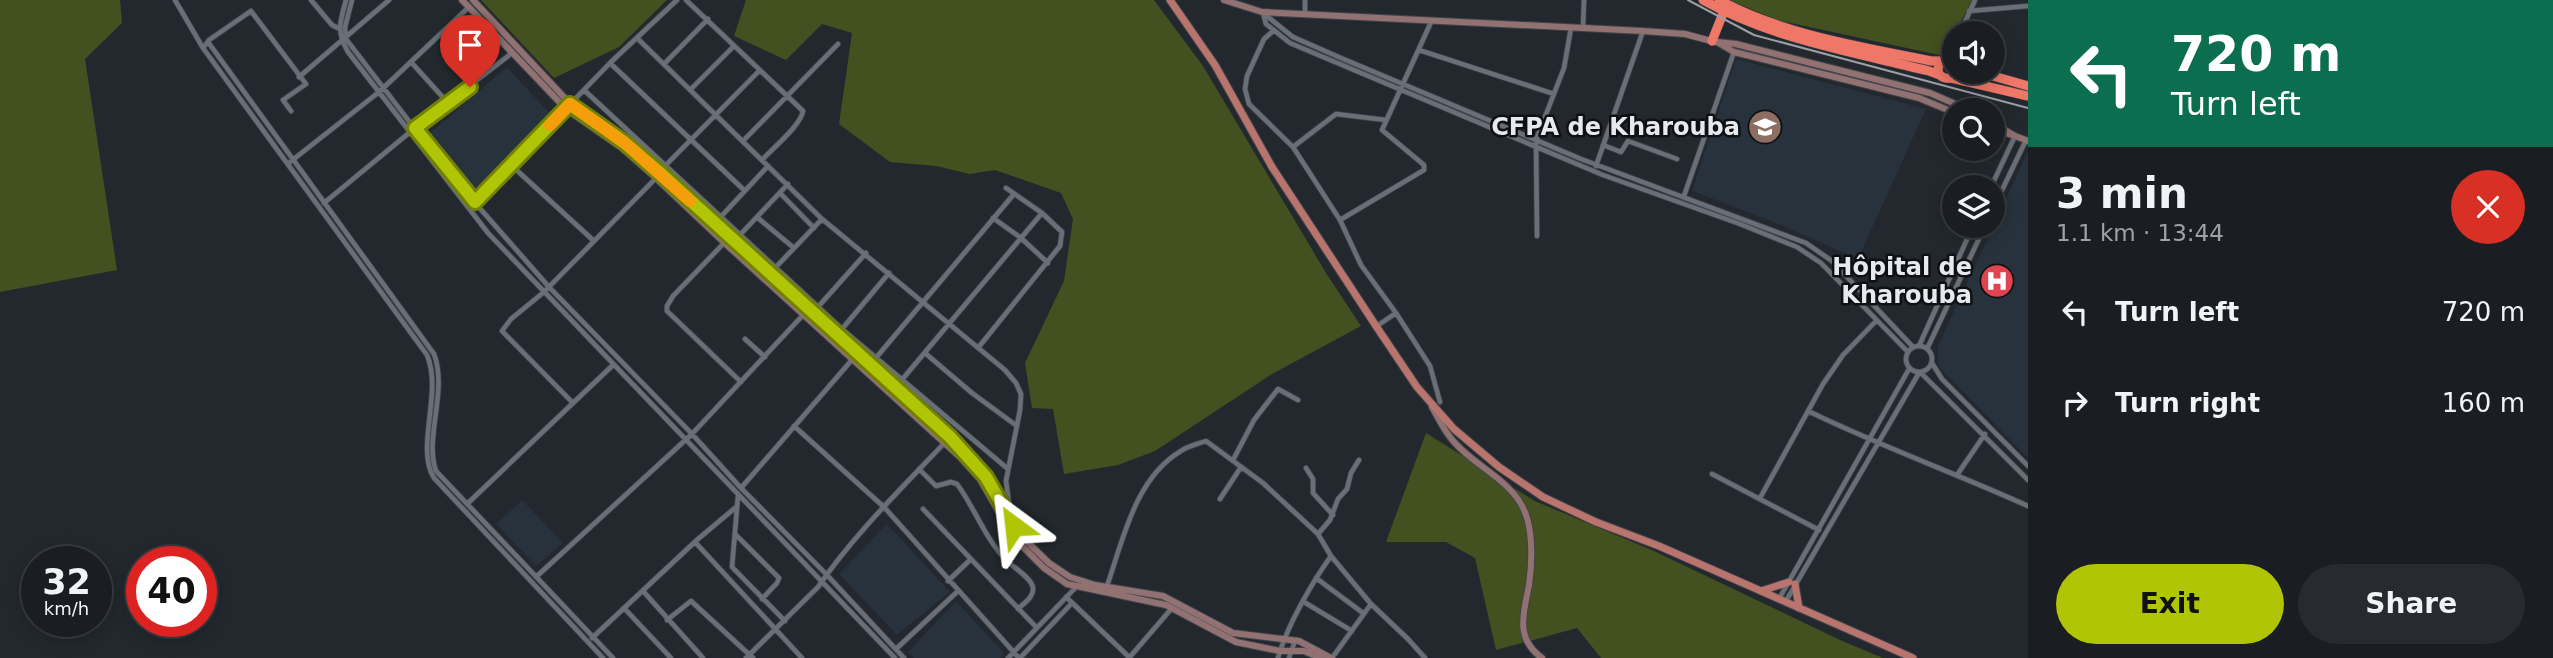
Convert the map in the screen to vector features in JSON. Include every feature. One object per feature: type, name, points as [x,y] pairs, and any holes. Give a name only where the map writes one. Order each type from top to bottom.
[{"type":"highway","points":[[1703,0],[1782,35],[1940,75],[1938,67],[1942,67]]},
{"type":"highway","points":[[1719,0],[1754,18],[1783,28],[1942,64]]},
{"type":"highway","points":[[1714,42],[1724,11]]},
{"type":"highway","points":[[2005,79],[2028,86]]},
{"type":"highway","points":[[1997,84],[2028,96]]},
{"type":"main road","points":[[1165,0],[1221,76]]},
{"type":"main road","points":[[1170,0],[1221,76],[1272,167],[1376,326],[1431,405],[1489,459],[1543,497],[1596,522],[1659,546],[1913,658]]},
{"type":"main road","points":[[1178,0],[1180,13]]},
{"type":"main road","points":[[1761,592],[1792,583],[1799,608]]},
{"type":"street","points":[[175,0],[202,48],[324,203],[434,354],[439,378],[434,466],[439,476],[613,658]]},
{"type":"street","points":[[310,0],[342,30]]},
{"type":"street","points":[[346,0],[342,30],[344,40],[488,233],[895,658]]},
{"type":"street","points":[[342,30],[352,0]]},
{"type":"street","points":[[299,77],[389,0]]},
{"type":"street","points":[[462,0],[512,53],[568,106],[625,143],[717,221],[731,242],[986,477],[1014,526],[1049,563],[1081,581],[1163,596],[1225,638],[1279,654],[1293,650],[1304,651],[1321,658]]},
{"type":"street","points":[[473,0],[568,106]]},
{"type":"street","points":[[475,202],[610,63],[677,0]]},
{"type":"street","points":[[686,0],[803,111],[802,116],[762,160]]},
{"type":"street","points":[[1224,0],[1262,12],[1685,34],[1714,42],[1737,44],[1942,98]]},
{"type":"street","points":[[1305,15],[1306,0]]},
{"type":"street","points":[[1583,28],[1584,0]]},
{"type":"street","points":[[1965,21],[1975,0]]},
{"type":"street","points":[[1969,11],[2028,6]]},
{"type":"street","points":[[290,163],[382,90],[469,7]]},
{"type":"street","points":[[202,48],[251,12],[306,84],[283,100],[291,111]]},
{"type":"street","points":[[1262,12],[1266,24],[1290,43],[1536,148],[1784,241],[1804,251],[1821,264],[1908,352]]},
{"type":"street","points":[[1262,12],[1293,37],[1536,140],[1790,235],[1820,251],[1845,274],[1890,324],[1916,347],[1927,349],[1942,379],[2028,466]]},
{"type":"street","points":[[664,64],[708,19]]},
{"type":"street","points":[[1340,220],[1424,170],[1424,165],[1383,132],[1385,120],[1433,19]]},
{"type":"street","points":[[1536,236],[1536,140],[1564,68],[1572,28]]},
{"type":"street","points":[[1273,31],[1264,39],[1247,76],[1246,97],[1249,104],[1293,147],[1340,220],[1361,265],[1430,366],[1440,402]]},
{"type":"street","points":[[1594,171],[1643,31]]},
{"type":"street","points":[[637,38],[822,219],[866,253],[1016,383],[1021,394],[1006,492],[1014,526]]},
{"type":"street","points":[[208,42],[290,163],[427,355],[433,378],[428,454],[430,472],[603,658]]},
{"type":"street","points":[[1714,42],[1734,52],[1919,98],[1942,108]]},
{"type":"street","points":[[743,141],[838,44]]},
{"type":"street","points":[[691,89],[734,46]]},
{"type":"street","points":[[1419,50],[1554,94]]},
{"type":"street","points":[[1681,203],[1734,52]]},
{"type":"street","points":[[324,203],[512,53]]},
{"type":"street","points":[[411,62],[448,103]]},
{"type":"street","points":[[610,63],[745,191]]},
{"type":"street","points":[[573,403],[502,331],[511,319],[549,287],[690,139],[760,71]]},
{"type":"street","points":[[584,90],[660,172],[803,315],[855,357],[870,365],[947,440],[980,480],[1005,525],[1022,548],[1052,574],[1075,587],[1174,605],[1233,633],[1307,644],[1331,658],[1371,604]]},
{"type":"street","points":[[1293,147],[1336,114],[1385,120]]},
{"type":"street","points":[[413,130],[549,287],[904,658]]},
{"type":"street","points":[[2005,130],[2015,136]]},
{"type":"street","points":[[2005,133],[2027,141],[2005,185]]},
{"type":"street","points":[[1997,175],[2015,136]]},
{"type":"street","points":[[1603,145],[1621,152],[1628,141],[1677,159]]},
{"type":"street","points":[[511,165],[594,241]]},
{"type":"street","points":[[717,221],[768,166]]},
{"type":"street","points":[[741,382],[667,311],[667,306],[673,296],[758,218],[788,184]]},
{"type":"street","points":[[978,348],[1060,246],[1062,232],[1042,213],[1006,188]]},
{"type":"street","points":[[781,194],[814,228]]},
{"type":"street","points":[[870,365],[1014,194]]},
{"type":"street","points":[[895,388],[1042,213]]},
{"type":"street","points":[[758,218],[794,248]]},
{"type":"street","points":[[993,218],[1048,262]]},
{"type":"street","points":[[775,268],[822,219]]},
{"type":"street","points":[[1968,238],[1916,347],[1908,352],[1906,361],[1909,369],[1920,373],[2028,480]]},
{"type":"street","points":[[1927,349],[1979,238]]},
{"type":"street","points":[[731,242],[775,268],[901,381],[1008,469]]},
{"type":"street","points":[[818,307],[866,253]]},
{"type":"street","points":[[842,330],[889,273]]},
{"type":"street","points":[[1376,326],[1396,313]]},
{"type":"street","points":[[536,577],[684,438],[692,434],[803,315]]},
{"type":"street","points":[[1760,499],[1808,411],[1843,355],[1876,321]]},
{"type":"street","points":[[1885,330],[1890,324]]},
{"type":"street","points":[[745,339],[765,357]]},
{"type":"street","points":[[925,353],[972,393],[1017,426]]},
{"type":"street","points":[[785,621],[732,567],[738,495],[741,488],[855,357]]},
{"type":"street","points":[[1792,583],[1920,373],[1932,363]]},
{"type":"street","points":[[467,504],[613,365]]},
{"type":"street","points":[[1782,601],[1909,369]]},
{"type":"street","points":[[1233,461],[1254,420],[1278,389],[1298,400]]},
{"type":"street","points":[[1431,405],[1455,444],[1506,486],[1519,500],[1526,514],[1530,530],[1530,561],[1529,583],[1522,612],[1523,630],[1529,643],[1542,658]]},
{"type":"street","points":[[1808,411],[1876,444],[2028,506]]},
{"type":"street","points":[[794,426],[884,507],[1019,658],[1072,603]]},
{"type":"street","points":[[1957,475],[1985,435]]},
{"type":"street","points":[[667,620],[685,604],[695,602],[749,657],[822,582],[884,507],[947,440]]},
{"type":"street","points":[[1107,586],[1130,519],[1148,484],[1159,470],[1181,451],[1205,442],[1263,483],[1318,534],[1331,556],[1371,604],[1409,639],[1425,658]]},
{"type":"street","points":[[1318,534],[1333,515],[1338,499],[1347,489],[1359,460]]},
{"type":"street","points":[[1220,499],[1241,467]]},
{"type":"street","points":[[1306,468],[1313,479],[1313,493],[1333,515]]},
{"type":"street","points":[[919,469],[936,486],[951,482],[957,484],[985,533],[1006,561],[1032,583],[1031,596],[1018,609]]},
{"type":"street","points":[[1712,474],[1819,530]]},
{"type":"street","points":[[588,642],[736,507]]},
{"type":"street","points":[[922,509],[1037,628]]},
{"type":"street","points":[[734,533],[778,576],[778,582],[762,599]]},
{"type":"street","points":[[695,542],[802,658]]},
{"type":"street","points":[[1279,654],[1316,578],[1331,556]]},
{"type":"street","points":[[948,581],[971,559]]},
{"type":"street","points":[[1316,578],[1363,613]]},
{"type":"street","points":[[1008,658],[1081,581]]},
{"type":"street","points":[[642,591],[703,658]]},
{"type":"street","points":[[896,649],[958,591]]},
{"type":"street","points":[[1066,597],[1130,658],[1174,605]]},
{"type":"street","points":[[1304,602],[1352,631]]},
{"type":"street","points":[[624,608],[671,658]]},
{"type":"street","points":[[1289,658],[1295,641]]},
{"type":"shaded area","points":[[1736,59],[1926,109],[1858,259],[1779,224],[1692,191]]},
{"type":"shaded area","points":[[507,67],[551,115],[475,189],[429,134]]},
{"type":"shaded area","name":"Hôpital de Kharouba","points":[[2028,151],[2028,458],[1938,364],[1938,346],[1988,238],[2005,238],[2005,201]]},
{"type":"shaded area","points":[[522,500],[563,543],[536,566],[496,524]]},
{"type":"shaded area","points":[[887,524],[950,592],[897,635],[839,574]]},
{"type":"shaded area","points":[[956,601],[1004,653],[1000,658],[914,658],[908,652]]},
{"type":"green space","points":[[0,0],[120,0],[122,23],[85,59],[117,270],[0,292]]},
{"type":"green space","points":[[481,0],[667,0],[619,47],[554,78]]},
{"type":"green space","points":[[746,0],[1154,0],[1203,66],[1326,273],[1361,326],[1272,374],[1155,451],[1118,465],[1064,474],[1053,409],[1032,408],[1025,363],[1064,281],[1073,219],[1061,193],[995,170],[970,174],[936,166],[890,162],[839,124],[852,33],[822,24],[786,60],[734,36]]},
{"type":"green space","points":[[1729,0],[1972,0],[1962,21],[1942,21],[1942,56],[1777,20]]},
{"type":"green space","points":[[1426,433],[1535,501],[1654,551],[1883,658],[1601,658],[1577,628],[1496,650],[1475,558],[1446,542],[1386,542]]},
{"type":"tram line","points":[[1688,0],[1754,35],[2028,108]]},
{"type":"slow traffic","points":[[550,125],[570,104],[625,143],[690,201]]},
{"type":"place","name":"CFPA de Kharouba","points":[[1765,127]]},
{"type":"place","name":"Hôpital de Kharouba","points":[[1997,281]]},
{"type":"route","points":[[470,87],[415,128],[475,202],[570,104],[625,143],[659,172],[967,453],[986,477],[1014,526]]}]
